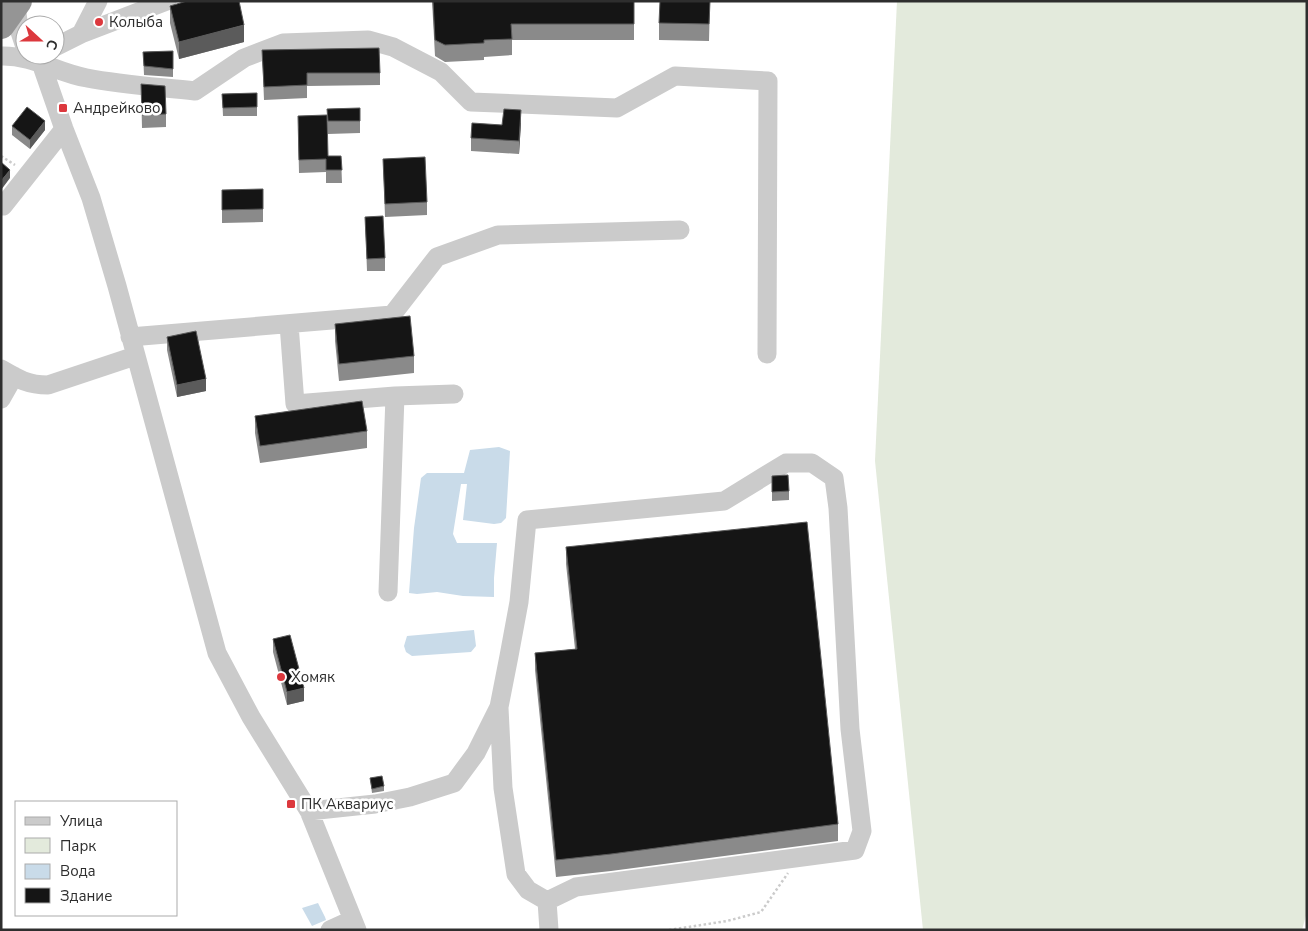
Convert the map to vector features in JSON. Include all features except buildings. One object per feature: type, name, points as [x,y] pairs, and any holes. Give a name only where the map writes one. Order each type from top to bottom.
[{"type":"street","points":[[81,34],[98,1]]},
{"type":"street","points":[[65,41],[167,1]]},
{"type":"street","points":[[9,8],[15,21]]},
{"type":"street","points":[[56,65],[86,78],[196,91],[244,58],[283,44],[368,40],[393,47],[441,72],[471,102],[617,108],[675,76],[768,81],[767,354]]},
{"type":"street","points":[[1,56],[15,56]]},
{"type":"street","points":[[39,65],[91,198],[217,653],[251,718],[309,811],[355,925],[330,930]]},
{"type":"street","points":[[1,206],[14,193],[64,129]]},
{"type":"street","points":[[130,337],[392,315],[437,257],[498,236],[680,230]]},
{"type":"street","points":[[290,324],[295,404],[395,396],[454,394]]},
{"type":"street","points":[[1,399],[8,373],[36,385],[48,384],[135,356]]},
{"type":"street","points":[[388,592],[395,396]]},
{"type":"street","points":[[786,463],[812,463],[834,478],[837,500],[850,729],[862,831],[855,850],[576,887],[547,901],[528,890],[516,874],[504,788],[499,707],[519,602],[527,520],[724,501],[786,463]]},
{"type":"street","points":[[309,811],[375,804],[410,797],[454,783],[476,753],[499,707]]},
{"type":"street","points":[[547,901],[548,930]]},
{"type":"path","points":[[669,930],[727,921],[761,912],[798,858]]},
{"type":"green space","points":[[897,1],[1307,1],[1307,912],[1302,930],[923,930],[875,461]]},
{"type":"water","points":[[499,447],[510,451],[506,518],[501,523],[494,524],[463,520],[467,484],[461,484],[453,534],[457,543],[497,543],[494,597],[463,596],[437,592],[409,593],[414,528],[421,478],[427,473],[464,473],[470,450]]},
{"type":"water","points":[[474,630],[476,646],[471,652],[412,656],[406,652],[404,646],[407,636]]},
{"type":"water","points":[[318,903],[326,920],[312,926],[302,908]]},
{"type":"place","name":"Колыба","points":[[99,22]]},
{"type":"place","name":"Андрейково","points":[[63,108]]},
{"type":"place","name":"Хомяк","points":[[281,677]]},
{"type":"place","name":"ПК Аквариус","points":[[291,804]]}]
